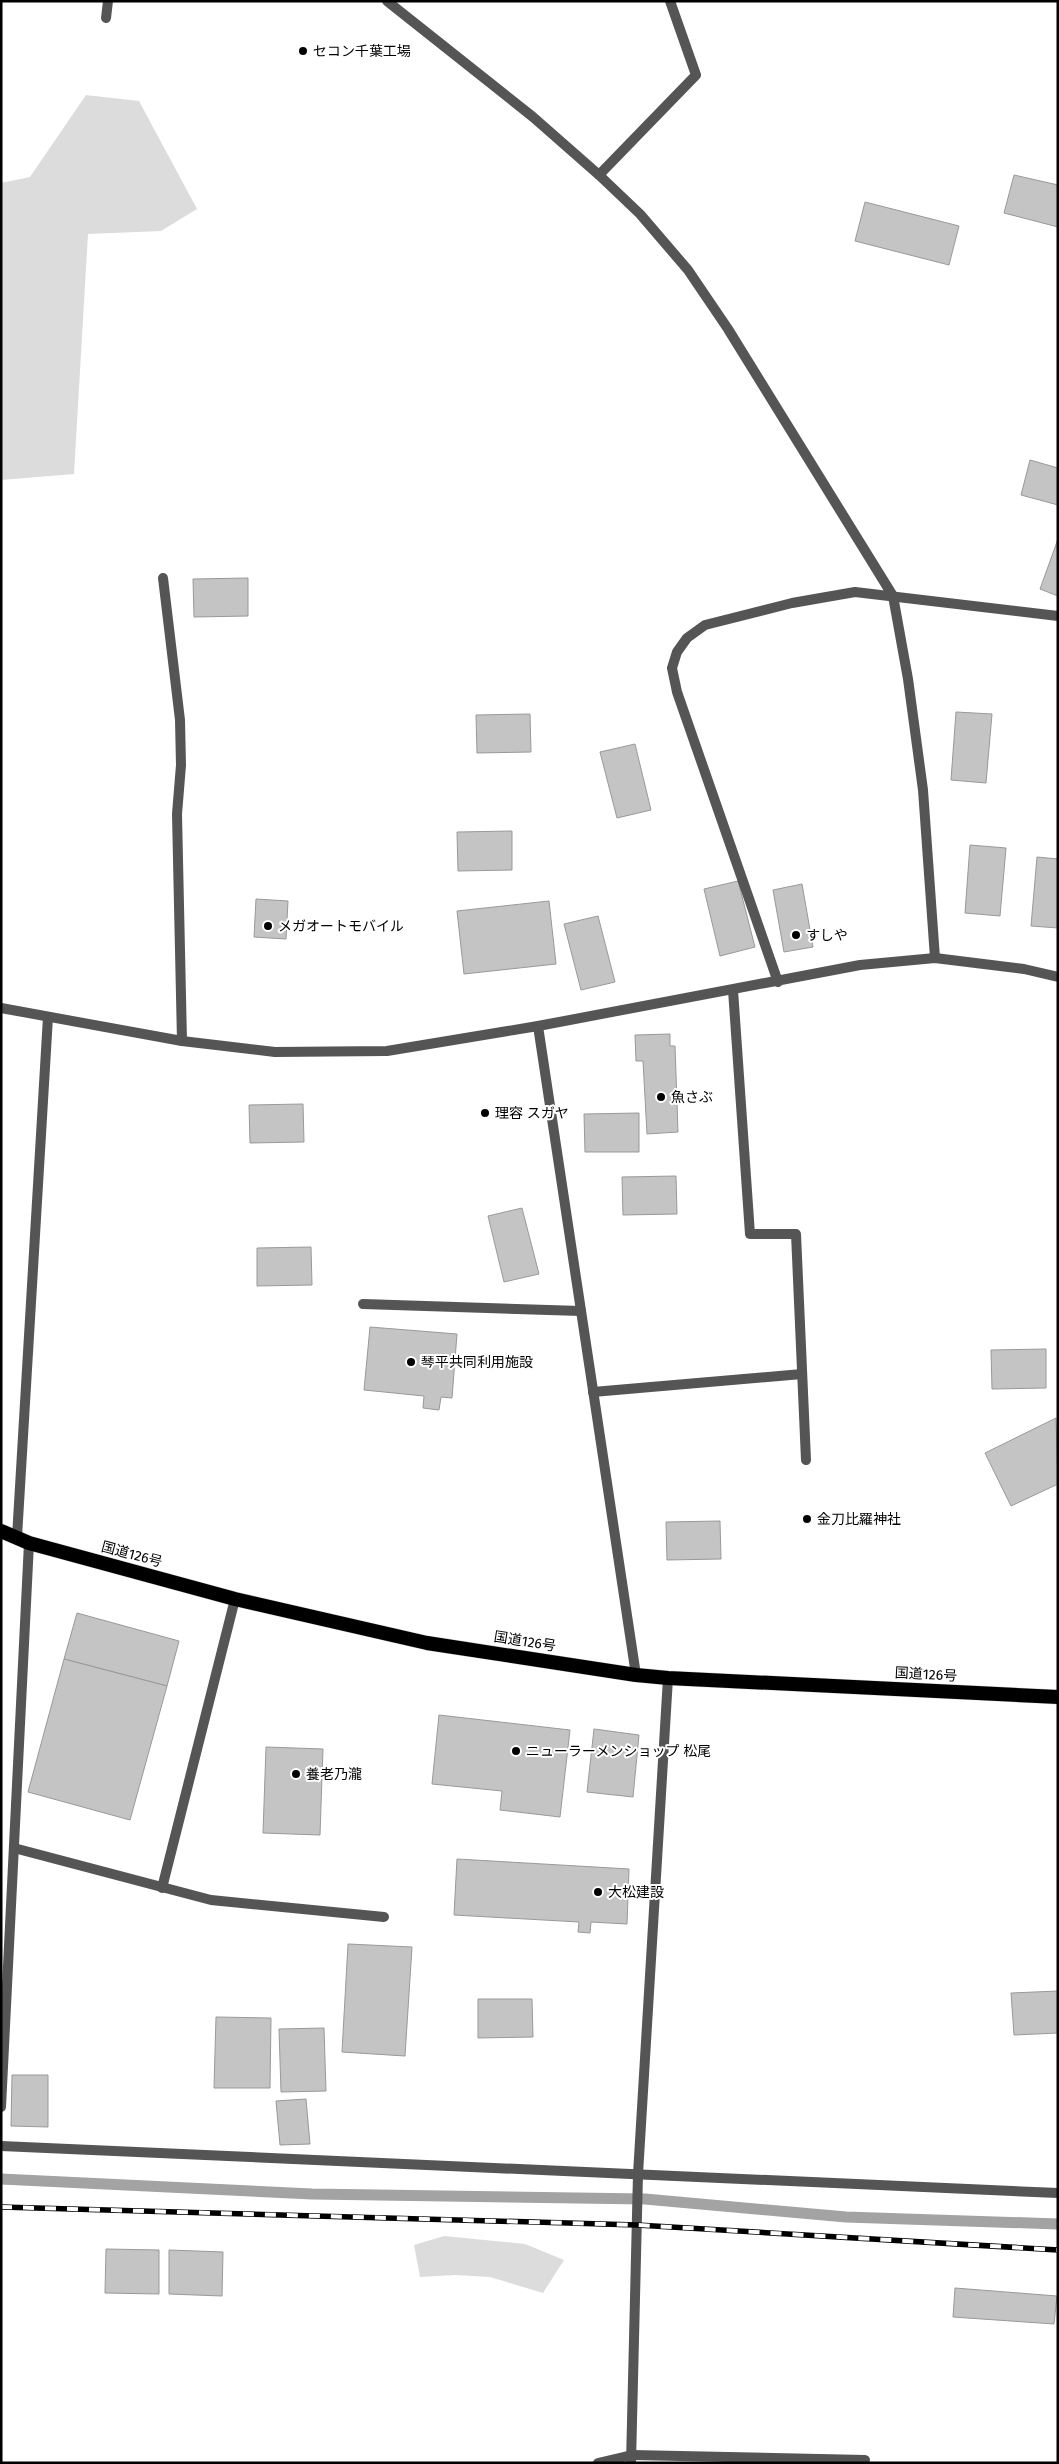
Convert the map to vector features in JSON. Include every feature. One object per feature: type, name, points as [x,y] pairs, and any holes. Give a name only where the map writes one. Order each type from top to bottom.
[{"type":"highway","name":"国道126号","points":[[1,1532],[23,1540],[234,1599],[427,1643],[636,1675],[668,1678],[1058,1696]]},
{"type":"street","points":[[106,18],[108,1]]},
{"type":"street","points":[[387,1],[533,117],[600,175],[640,214],[688,270],[728,329],[893,596],[908,679],[923,790],[935,958]]},
{"type":"street","points":[[600,175],[696,75],[670,1]]},
{"type":"street","points":[[164,578],[180,720],[181,765],[178,814],[182,1041]]},
{"type":"street","points":[[778,982],[677,692],[672,668],[677,652],[687,638],[705,625],[792,603],[855,592],[1058,616]]},
{"type":"street","points":[[1,1008],[182,1041],[275,1052],[387,1050],[538,1026],[860,965],[935,958],[1024,970],[1058,977]]},
{"type":"street","points":[[733,990],[750,1234],[796,1234],[806,1460]]},
{"type":"street","points":[[1,2107],[14,1848],[23,1540],[48,1017]]},
{"type":"street","points":[[538,1026],[636,1675]]},
{"type":"street","points":[[363,1304],[581,1311]]},
{"type":"street","points":[[594,1392],[802,1374]]},
{"type":"street","points":[[162,1888],[234,1599]]},
{"type":"street","points":[[632,2459],[638,2177],[668,1678]]},
{"type":"street","points":[[14,1848],[211,1900],[384,1917]]},
{"type":"street","points":[[1,2146],[638,2177],[1058,2193]]},
{"type":"street","points":[[598,2463],[632,2459],[865,2460]]},
{"type":"shaded area","points":[[86,95],[139,101],[197,209],[161,231],[88,234],[74,474],[1,480],[1,183],[30,177]]},
{"type":"shaded area","points":[[444,2236],[525,2244],[564,2260],[543,2293],[490,2277],[455,2275],[420,2277],[414,2245]]},
{"type":"building","points":[[1014,175],[1058,185],[1058,227],[1004,213]]},
{"type":"building","points":[[865,202],[959,226],[949,265],[855,241]]},
{"type":"building","points":[[1030,460],[1058,468],[1058,505],[1021,495]]},
{"type":"building","points":[[1058,539],[1058,596],[1040,589]]},
{"type":"building","points":[[248,578],[248,616],[194,617],[193,579]]},
{"type":"building","points":[[956,712],[992,714],[986,783],[951,780]]},
{"type":"building","points":[[530,714],[531,752],[477,753],[476,715]]},
{"type":"building","points":[[635,744],[651,810],[617,818],[600,752]]},
{"type":"building","points":[[512,831],[512,870],[458,871],[457,832]]},
{"type":"building","points":[[970,845],[1006,848],[1000,916],[965,913]]},
{"type":"building","points":[[1037,857],[1058,859],[1058,928],[1031,926]]},
{"type":"building","points":[[738,881],[755,947],[720,956],[704,889]]},
{"type":"building","points":[[802,884],[813,947],[784,952],[773,890]]},
{"type":"building","points":[[256,899],[288,901],[286,939],[254,937]]},
{"type":"building","points":[[549,901],[556,964],[464,974],[457,911]]},
{"type":"building","points":[[598,916],[615,982],[581,990],[564,924]]},
{"type":"building","name":"魚さぶ","points":[[670,1034],[670,1046],[675,1046],[678,1132],[647,1134],[643,1061],[636,1061],[635,1035]]},
{"type":"building","points":[[303,1104],[304,1142],[250,1143],[249,1105]]},
{"type":"building","points":[[639,1113],[639,1152],[585,1152],[584,1114]]},
{"type":"building","points":[[676,1176],[677,1214],[623,1215],[622,1177]]},
{"type":"building","points":[[522,1208],[539,1274],[504,1282],[488,1216]]},
{"type":"building","points":[[311,1247],[312,1285],[257,1286],[257,1248]]},
{"type":"building","name":"琴平共同利用施設","points":[[370,1327],[457,1334],[452,1398],[441,1397],[439,1410],[423,1408],[424,1396],[364,1390]]},
{"type":"building","points":[[1046,1349],[1046,1388],[992,1389],[991,1350]]},
{"type":"building","points":[[1056,1418],[1058,1484],[1011,1506],[985,1453]]},
{"type":"building","points":[[720,1521],[721,1559],[667,1560],[666,1522]]},
{"type":"building","points":[[77,1613],[179,1641],[167,1686],[64,1659]]},
{"type":"building","points":[[64,1659],[167,1686],[130,1820],[28,1792]]},
{"type":"building","points":[[439,1715],[570,1730],[560,1817],[500,1810],[502,1791],[432,1784]]},
{"type":"building","points":[[594,1729],[639,1735],[633,1797],[587,1792]]},
{"type":"building","points":[[266,1747],[323,1749],[320,1835],[263,1833]]},
{"type":"building","points":[[457,1859],[629,1869],[627,1924],[591,1922],[590,1933],[578,1932],[579,1922],[454,1915]]},
{"type":"building","points":[[348,1944],[412,1947],[405,2056],[342,2052]]},
{"type":"building","points":[[1058,1991],[1058,2033],[1014,2035],[1011,1993]]},
{"type":"building","points":[[478,1999],[532,1999],[533,2037],[478,2038]]},
{"type":"building","points":[[216,2017],[271,2018],[270,2088],[214,2088]]},
{"type":"building","points":[[324,2028],[326,2091],[281,2092],[279,2029]]},
{"type":"building","points":[[12,2075],[48,2075],[48,2127],[11,2126]]},
{"type":"building","points":[[306,2099],[310,2144],[280,2145],[276,2101]]},
{"type":"building","points":[[106,2249],[159,2250],[159,2294],[105,2293]]},
{"type":"building","points":[[169,2250],[223,2252],[222,2296],[169,2294]]},
{"type":"building","points":[[955,2288],[1057,2296],[1054,2324],[953,2317]]},
{"type":"waterway","points":[[1,2179],[312,2194],[645,2199],[846,2217],[1058,2224]]},
{"type":"railway","points":[[1,2207],[637,2225],[1058,2250]]},
{"type":"place","name":"セコン千葉工場","points":[[303,51]]},
{"type":"place","name":"メガオートモバイル","points":[[268,926]]},
{"type":"place","name":"すしや","points":[[796,935]]},
{"type":"place","name":"魚さぶ","points":[[661,1097]]},
{"type":"place","name":"理容 スガヤ","points":[[485,1113]]},
{"type":"place","name":"琴平共同利用施設","points":[[411,1362]]},
{"type":"place","name":"金刀比羅神社","points":[[807,1519]]},
{"type":"place","name":"ニューラーメンショップ 松尾","points":[[516,1751]]},
{"type":"place","name":"養老乃瀧","points":[[296,1774]]},
{"type":"place","name":"大松建設","points":[[598,1892]]}]
